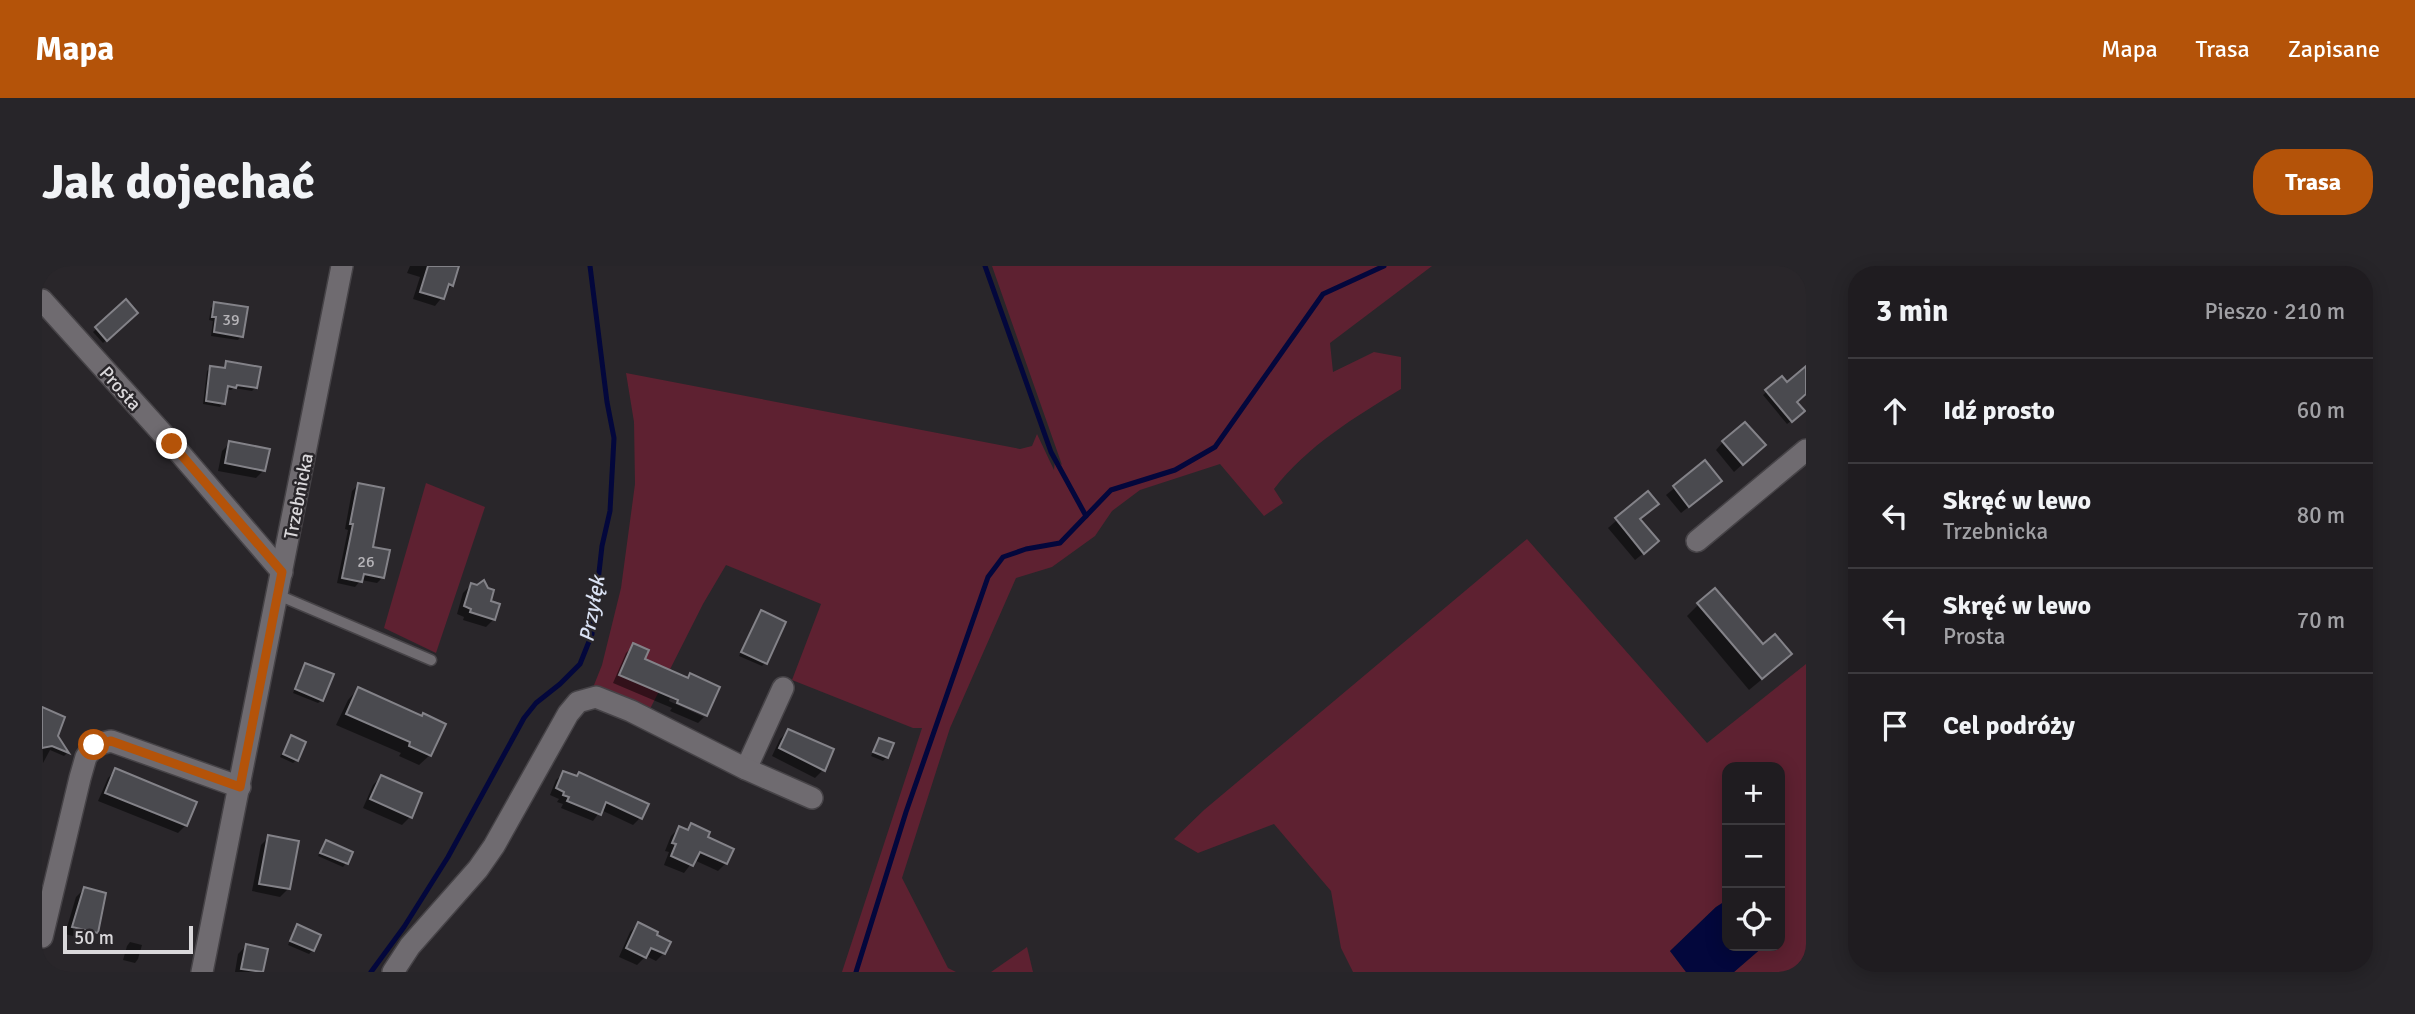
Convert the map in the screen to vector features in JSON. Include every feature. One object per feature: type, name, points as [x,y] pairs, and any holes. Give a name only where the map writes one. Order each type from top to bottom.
[{"type":"street","name":"Trzebnicka","points":[[202,972],[342,266]]},
{"type":"street","name":"Prosta","points":[[42,300],[172,444],[282,572]]},
{"type":"street","points":[[1697,541],[1806,450]]},
{"type":"street","points":[[746,769],[783,688]]},
{"type":"street","points":[[393,972],[410,946],[478,869],[494,846],[568,714],[578,702],[596,697],[631,711],[746,769],[812,798]]},
{"type":"street","points":[[42,937],[80,778],[86,757],[94,745],[111,741],[240,787]]},
{"type":"lane","points":[[278,595],[431,660]]},
{"type":"shaded area","points":[[992,266],[1432,266],[1330,343],[1333,372],[1374,352],[1401,357],[1401,389],[1349,422],[1301,459],[1274,489],[1283,503],[1264,516],[1220,464],[1140,490],[1112,511],[1095,536],[1052,567],[1016,578],[950,728],[902,878],[948,968],[956,972],[842,972],[922,728],[913,728],[792,680],[821,604],[726,565],[703,604],[650,709],[592,690],[602,665],[621,588],[635,484],[634,422],[626,373],[1020,449],[1032,446],[1037,434],[1054,470],[1055,459],[1062,465]]},
{"type":"shaded area","points":[[426,483],[485,507],[436,653],[384,628]]},
{"type":"shaded area","points":[[1527,539],[1707,743],[1806,664],[1806,969],[1802,972],[1734,972],[1758,951],[1785,951],[1785,762],[1722,762],[1722,903],[1670,951],[1686,972],[1353,972],[1341,948],[1331,891],[1274,824],[1198,853],[1174,839],[1204,810]]},
{"type":"shaded area","points":[[1722,903],[1722,951],[1758,951],[1734,972],[1686,972],[1670,951]]},
{"type":"shaded area","points":[[1027,947],[1033,972],[991,972]]},
{"type":"building","points":[[428,266],[459,266],[453,286],[449,284],[444,299],[420,292]]},
{"type":"building","points":[[126,299],[138,313],[107,341],[95,327]]},
{"type":"building","points":[[214,302],[248,307],[243,337],[214,332]]},
{"type":"building","points":[[226,361],[261,367],[257,388],[228,386],[225,404],[206,401],[210,366],[225,368]]},
{"type":"building","points":[[1806,366],[1806,394],[1797,402],[1805,411],[1792,422],[1765,390],[1782,376],[1787,382]]},
{"type":"building","points":[[1745,422],[1766,445],[1743,465],[1722,441]]},
{"type":"building","points":[[229,441],[270,449],[265,471],[225,463]]},
{"type":"building","points":[[1705,460],[1722,481],[1689,507],[1673,486]]},
{"type":"building","points":[[358,483],[384,488],[373,547],[390,550],[384,578],[364,574],[362,582],[342,578]]},
{"type":"building","points":[[1648,491],[1659,504],[1640,519],[1659,541],[1644,554],[1615,518]]},
{"type":"building","points":[[484,580],[488,588],[494,590],[491,601],[500,604],[495,620],[470,612],[471,609],[464,606],[471,583],[477,585]]},
{"type":"building","points":[[1715,588],[1763,644],[1775,634],[1792,654],[1762,679],[1697,603]]},
{"type":"building","points":[[761,610],[786,622],[767,664],[741,652]]},
{"type":"building","points":[[633,643],[649,650],[645,659],[688,678],[690,673],[720,687],[707,716],[677,703],[678,700],[619,675]]},
{"type":"building","points":[[305,663],[334,674],[323,701],[295,689]]},
{"type":"building","points":[[358,687],[446,724],[431,756],[409,746],[410,742],[346,714]]},
{"type":"building","points":[[42,707],[65,717],[58,736],[69,753],[52,746],[42,748]]},
{"type":"building","points":[[788,729],[834,749],[825,771],[779,748]]},
{"type":"building","points":[[291,735],[306,742],[298,761],[283,754]]},
{"type":"building","points":[[879,738],[894,743],[888,758],[873,752]]},
{"type":"building","points":[[115,768],[197,802],[187,826],[105,793]]},
{"type":"building","points":[[563,771],[577,776],[579,772],[649,804],[642,819],[606,802],[601,815],[567,801],[569,797],[556,788]]},
{"type":"building","points":[[381,775],[422,793],[412,818],[370,799]]},
{"type":"building","points":[[691,823],[710,832],[708,837],[734,849],[727,864],[700,852],[693,866],[671,856],[676,844],[672,843],[679,826],[688,830]]},
{"type":"building","points":[[268,835],[299,841],[290,889],[259,884]]},
{"type":"building","points":[[326,840],[353,852],[348,864],[320,853]]},
{"type":"building","points":[[84,887],[106,893],[98,933],[72,927]]},
{"type":"building","points":[[638,922],[671,942],[665,954],[651,948],[646,958],[626,948]]},
{"type":"building","points":[[297,924],[321,935],[314,951],[290,941]]},
{"type":"building","points":[[246,944],[268,949],[263,972],[241,969]]},
{"type":"waterway","name":"Przyłęk","points":[[371,972],[404,927],[448,857],[524,718],[536,703],[580,664],[592,634],[602,546],[610,511],[614,438],[590,266]]},
{"type":"waterway","points":[[985,266],[1051,452],[1086,516]]},
{"type":"waterway","points":[[856,972],[906,812],[988,577],[1003,557],[1026,549],[1060,543],[1111,490],[1175,470],[1215,447],[1323,294],[1384,266]]},
{"type":"route","points":[[94,745],[111,741],[240,787],[282,572],[172,444]]}]
